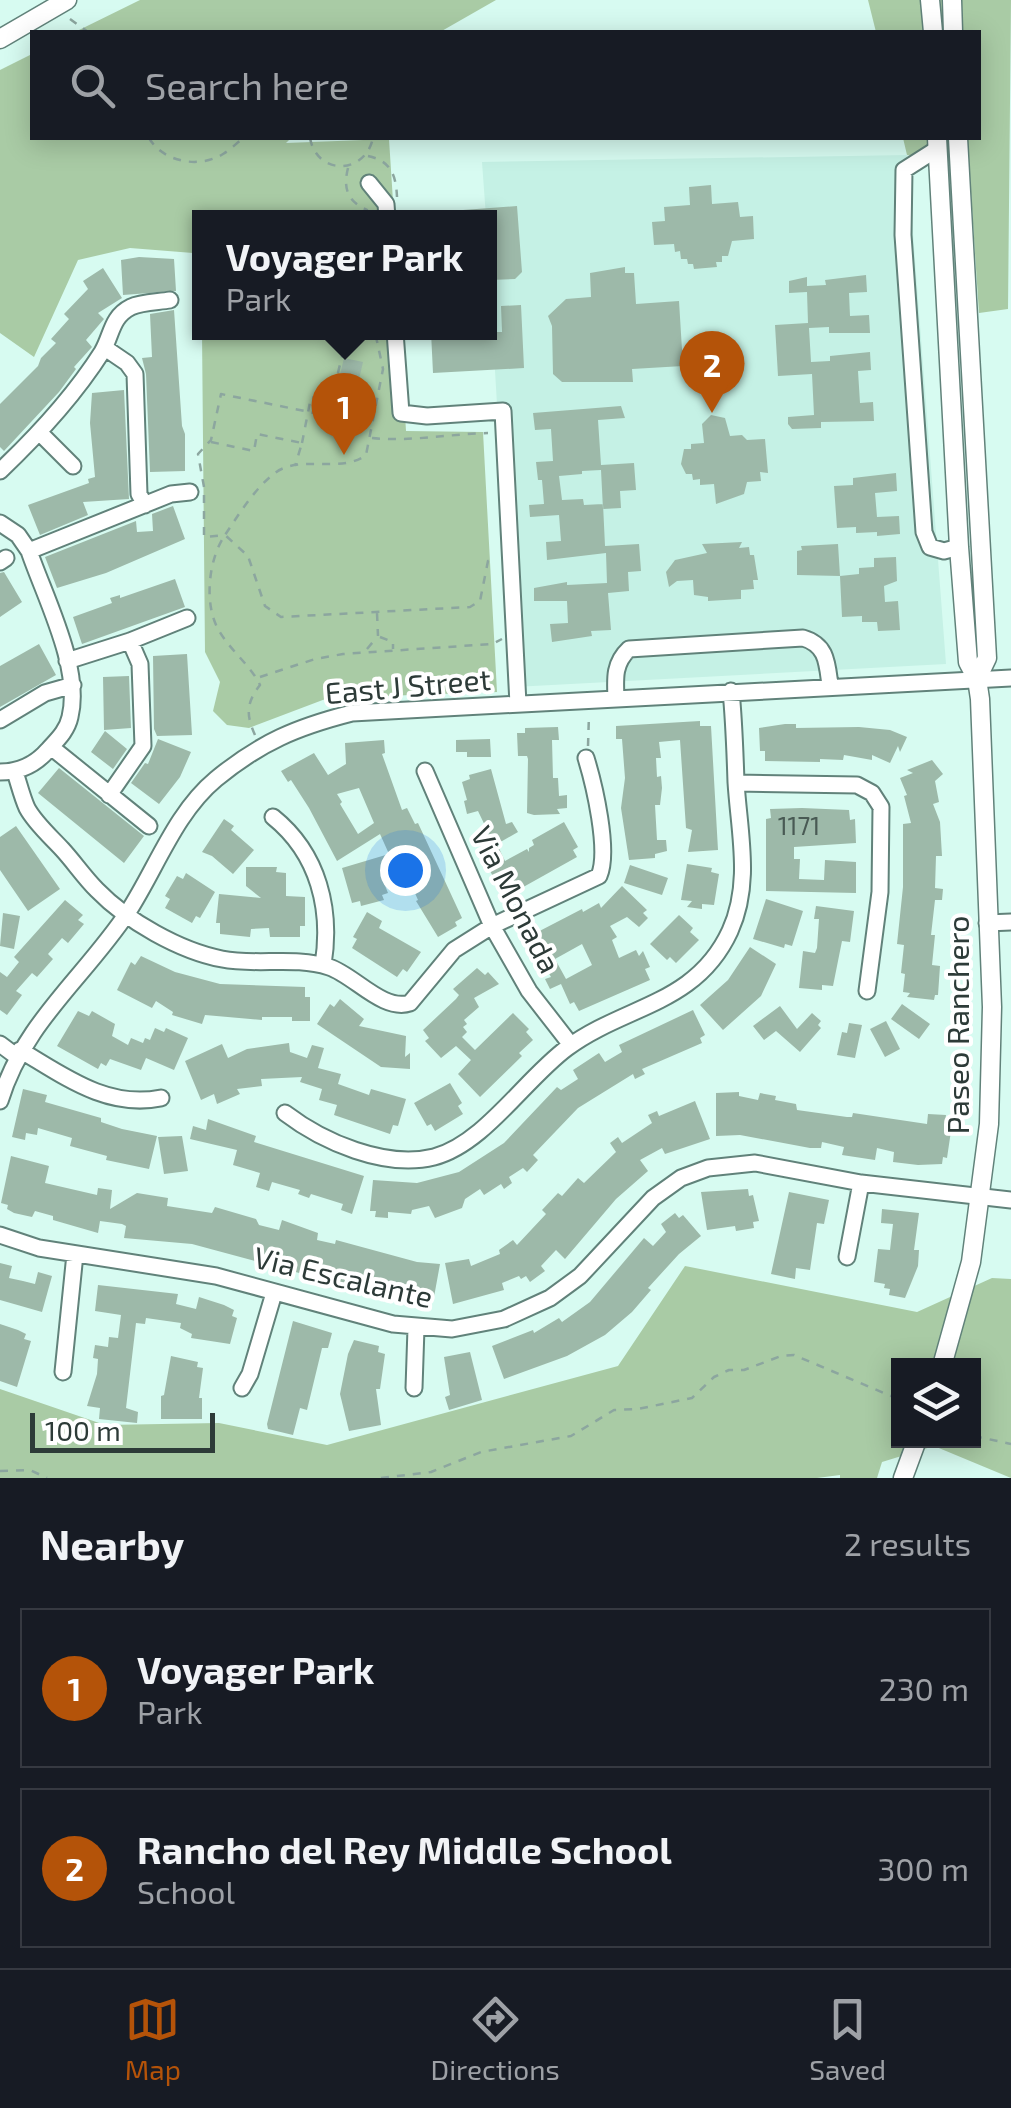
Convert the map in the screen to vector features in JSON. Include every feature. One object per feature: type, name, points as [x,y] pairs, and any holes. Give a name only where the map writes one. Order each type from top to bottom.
[{"type":"main road","points":[[930,0],[933,30]]},
{"type":"main road","points":[[952,0],[953,30]]},
{"type":"main road","points":[[0,39],[68,9]]},
{"type":"main road","name":"Paseo Ranchero","points":[[944,1358],[970,1262],[980,1197],[990,1105],[992,1006],[978,679],[987,658],[958,140]]},
{"type":"main road","name":"Paseo Ranchero","points":[[937,143],[959,546],[968,662],[978,679]]},
{"type":"main road","points":[[959,546],[968,542],[972,532],[969,494],[975,456]]},
{"type":"main road","points":[[903,1478],[914,1448]]},
{"type":"street","points":[[937,143],[904,170],[904,253],[924,532],[930,547],[944,551],[959,546]]},
{"type":"street","points":[[369,184],[386,210]]},
{"type":"street","points":[[0,471],[40,433],[105,348],[114,321],[131,307],[170,300]]},
{"type":"street","points":[[396,340],[401,413],[427,416],[504,411],[518,704]]},
{"type":"street","points":[[105,348],[127,363],[135,374],[139,494],[145,504]]},
{"type":"street","points":[[40,433],[73,466]]},
{"type":"street","points":[[28,551],[171,494],[190,492]]},
{"type":"street","points":[[0,523],[18,535],[28,551],[73,684],[70,719],[51,747],[42,758],[8,772],[28,811],[94,888],[126,914],[198,954],[240,962],[323,965],[392,1004],[410,1003],[454,950],[492,926],[590,883],[602,871],[594,782],[586,758]]},
{"type":"street","points":[[68,661],[187,618]]},
{"type":"street","points":[[616,698],[615,673],[620,657],[629,649],[803,638],[817,642],[826,658],[830,686]]},
{"type":"street","points":[[109,795],[143,746],[140,664],[130,641]]},
{"type":"street","name":"East J Street","points":[[0,1101],[18,1053],[126,914],[189,808],[212,782],[250,752],[301,726],[352,714],[731,690],[1011,678]]},
{"type":"street","points":[[0,720],[45,693],[73,684]]},
{"type":"street","points":[[285,1113],[306,1130],[367,1153],[406,1160],[434,1157],[468,1142],[524,1085],[571,1046],[677,993],[702,972],[722,946],[736,914],[743,881],[731,690]]},
{"type":"street","points":[[51,747],[149,826]]},
{"type":"street","name":"Via Monada","points":[[426,770],[492,926],[529,992],[571,1046]]},
{"type":"street","points":[[736,783],[857,785],[876,797],[881,807],[880,892],[867,990]]},
{"type":"street","points":[[273,817],[285,827],[322,889],[328,926],[323,965]]},
{"type":"street","points":[[987,923],[1011,922]]},
{"type":"street","points":[[0,1044],[92,1094],[144,1102],[161,1098]]},
{"type":"street","name":"Via Escalante","points":[[0,1235],[40,1248],[216,1276],[416,1328],[452,1329],[487,1324],[550,1298],[580,1276],[653,1198],[681,1178],[708,1168],[755,1163],[861,1183],[1011,1200]]},
{"type":"street","points":[[847,1258],[861,1183]]},
{"type":"street","points":[[63,1372],[76,1254]]},
{"type":"street","points":[[242,1388],[250,1374],[274,1293]]},
{"type":"street","points":[[414,1388],[416,1328]]},
{"type":"path","points":[[68,9],[86,30]]},
{"type":"path","points":[[151,140],[167,156],[185,161],[222,156],[240,140]]},
{"type":"path","points":[[311,140],[321,160],[339,167],[366,156],[373,140]]},
{"type":"path","points":[[366,156],[383,162],[395,174],[398,202]]},
{"type":"path","points":[[349,166],[346,192],[367,210]]},
{"type":"path","points":[[296,466],[311,397],[331,401],[346,340]]},
{"type":"path","points":[[256,737],[247,712],[251,696],[260,685],[215,625],[210,578],[226,535],[277,471],[361,460],[366,455],[383,369],[377,340]]},
{"type":"path","points":[[373,425],[221,394],[210,442],[198,454],[204,478],[204,537],[226,535],[248,556],[264,606],[281,618],[470,607],[480,601],[488,561],[501,559]]},
{"type":"path","points":[[370,438],[494,433]]},
{"type":"path","points":[[210,442],[254,451],[257,434],[302,443]]},
{"type":"path","points":[[377,612],[378,636]]},
{"type":"path","points":[[257,678],[315,659],[394,649],[492,644],[503,639],[505,630]]},
{"type":"path","points":[[378,636],[392,642],[394,649]]},
{"type":"path","points":[[366,652],[371,640],[378,636]]},
{"type":"path","points":[[586,758],[590,736],[588,699]]},
{"type":"path","points":[[382,1478],[431,1472],[481,1452],[571,1436],[614,1410],[692,1398],[714,1378],[730,1370],[744,1370],[781,1356],[794,1355],[891,1396]]},
{"type":"path","points":[[981,1438],[1011,1444]]},
{"type":"path","points":[[0,1470],[30,1470],[47,1478]]},
{"type":"shaded area","points":[[140,0],[496,0],[444,30],[79,30]]},
{"type":"shaded area","points":[[868,0],[1011,0],[1008,309],[979,313],[969,163],[907,155],[903,140],[981,140],[981,30],[876,30]]},
{"type":"shaded area","points":[[30,55],[30,140],[389,140],[394,210],[192,210],[192,253],[130,248],[78,260],[34,357],[0,333],[0,70]]},
{"type":"shaded area","points":[[907,155],[946,664],[514,687],[493,340],[497,340],[497,210],[485,210],[482,162]]},
{"type":"shaded area","points":[[202,340],[400,340],[406,431],[483,432],[497,692],[328,698],[249,728],[227,725],[213,711],[220,682],[205,652]]},
{"type":"shaded area","points":[[685,1266],[917,1312],[992,1278],[1011,1279],[1011,1478],[939,1448],[981,1448],[981,1358],[891,1358],[891,1448],[928,1448],[882,1462],[877,1478],[0,1478],[0,1389],[105,1425],[219,1423],[327,1445],[618,1366]]},
{"type":"building","points":[[711,185],[712,204],[738,202],[740,217],[753,216],[754,239],[732,241],[728,256],[716,262],[717,267],[694,269],[687,259],[681,259],[680,251],[675,252],[674,244],[654,245],[652,222],[665,221],[664,207],[690,205],[689,187]]},
{"type":"building","points":[[517,206],[522,272],[515,279],[497,280],[497,210],[463,210]]},
{"type":"building","points":[[174,259],[176,291],[123,295],[121,260]]},
{"type":"building","points":[[625,267],[625,273],[634,273],[636,304],[679,301],[683,366],[632,369],[633,382],[562,382],[553,374],[552,326],[548,316],[566,299],[591,297],[590,273]]},
{"type":"building","points":[[103,268],[122,298],[98,313],[104,319],[86,340],[92,347],[59,392],[4,451],[0,447],[0,404],[56,343],[51,339],[69,319],[64,314],[88,289],[83,281]]},
{"type":"building","points":[[866,275],[867,292],[849,293],[850,316],[869,315],[870,333],[829,333],[829,327],[809,328],[811,362],[870,352],[871,370],[858,371],[860,403],[873,402],[874,421],[821,422],[821,428],[792,429],[788,417],[814,415],[812,374],[778,376],[775,325],[808,323],[807,292],[789,293],[789,281],[807,277],[807,286],[826,285],[825,280]]},
{"type":"building","points":[[521,305],[524,368],[433,373],[431,340],[497,340],[497,332],[502,332],[501,306]]},
{"type":"building","points":[[174,310],[185,471],[150,472],[142,358],[152,357],[150,314]]},
{"type":"building","points":[[344,358],[363,362],[356,392],[346,393],[337,387]]},
{"type":"building","points":[[124,390],[129,499],[83,502],[88,515],[40,535],[28,505],[89,483],[88,479],[95,477],[90,423],[92,393]]},
{"type":"building","points":[[621,406],[625,418],[598,420],[601,465],[634,463],[636,490],[620,491],[621,508],[603,509],[605,546],[639,544],[641,571],[628,572],[629,591],[608,593],[611,630],[591,631],[592,636],[552,642],[550,624],[568,623],[567,601],[534,601],[534,588],[567,582],[607,583],[606,553],[547,560],[546,542],[561,541],[559,515],[530,517],[529,505],[544,504],[536,462],[553,461],[551,429],[535,430],[533,413]],"holes":[[[601,470],[603,504],[584,505],[583,499],[562,500],[559,476]]]},
{"type":"building","points":[[711,415],[725,418],[730,436],[765,439],[768,473],[760,472],[761,481],[747,482],[744,494],[716,504],[714,484],[700,485],[700,479],[693,480],[681,464],[684,449],[704,443],[702,424]]},
{"type":"building","points":[[896,473],[897,491],[875,493],[877,517],[899,516],[900,534],[877,536],[877,532],[856,533],[856,527],[837,528],[834,486],[853,485],[853,478]]},
{"type":"building","points":[[173,506],[185,539],[106,573],[57,588],[45,557],[136,521],[137,532],[153,531],[152,514]]},
{"type":"building","points":[[742,542],[739,548],[749,547],[750,555],[754,555],[758,580],[753,580],[754,589],[741,590],[741,599],[708,601],[708,597],[694,595],[693,580],[677,581],[669,587],[666,572],[675,560],[707,553],[702,544]]},
{"type":"building","points":[[838,544],[840,576],[797,575],[797,551],[802,550],[801,546]]},
{"type":"building","points":[[896,557],[897,581],[884,586],[885,602],[898,601],[900,630],[878,631],[877,622],[862,622],[862,616],[842,617],[840,576],[874,567],[874,558]]},
{"type":"building","points":[[4,572],[22,602],[0,617],[0,573]]},
{"type":"building","points":[[175,579],[185,607],[82,644],[73,617],[112,603],[110,598]]},
{"type":"building","points":[[39,644],[56,675],[0,707],[0,666]]},
{"type":"building","points":[[187,654],[192,735],[157,736],[153,656]]},
{"type":"building","points":[[129,676],[131,728],[104,730],[103,677]]},
{"type":"building","points":[[700,721],[700,726],[711,726],[718,850],[688,852],[692,830],[686,828],[680,740],[659,742],[657,777],[661,776],[662,788],[660,805],[655,805],[657,840],[666,840],[667,851],[655,854],[655,858],[629,860],[621,808],[625,778],[622,739],[616,739],[616,726]]},
{"type":"building","points":[[796,724],[796,728],[890,730],[907,737],[890,763],[872,755],[872,760],[844,755],[843,760],[820,762],[765,761],[765,751],[760,751],[759,728]]},
{"type":"building","points":[[558,727],[559,740],[552,740],[553,778],[558,778],[559,796],[567,795],[567,808],[557,809],[560,814],[527,813],[528,759],[518,756],[517,733],[525,733],[525,728]]},
{"type":"building","points":[[105,731],[127,749],[113,769],[91,752]]},
{"type":"building","points":[[158,739],[191,752],[180,777],[159,804],[131,783],[148,764]]},
{"type":"building","points":[[490,739],[491,757],[467,757],[467,752],[456,752],[456,740]]},
{"type":"building","points":[[384,740],[382,754],[402,810],[407,808],[415,824],[418,823],[462,918],[455,922],[457,926],[438,937],[416,901],[406,873],[384,883],[388,893],[382,895],[384,900],[361,906],[360,901],[352,903],[342,868],[389,854],[380,834],[337,861],[309,808],[281,771],[314,753],[328,775],[346,764],[345,743]],"holes":[[[359,788],[374,823],[358,834],[337,794]]]},
{"type":"building","points":[[932,760],[943,774],[935,781],[939,802],[933,804],[940,822],[942,856],[936,856],[935,888],[943,889],[942,900],[935,900],[931,935],[935,935],[932,965],[940,966],[938,995],[934,1000],[907,997],[910,993],[903,992],[904,945],[897,944],[903,887],[903,824],[911,823],[900,778],[913,773],[907,770]]},
{"type":"building","points":[[59,768],[144,836],[124,863],[38,793]]},
{"type":"building","points":[[491,769],[506,824],[512,822],[518,832],[497,844],[505,861],[527,849],[529,852],[534,845],[532,840],[564,822],[578,847],[573,850],[577,857],[509,895],[504,885],[499,888],[488,867],[493,864],[479,839],[489,834],[478,811],[467,814],[464,801],[467,800],[462,782],[470,779],[469,775]]},
{"type":"building","points":[[770,809],[849,810],[850,820],[855,819],[856,843],[794,847],[794,859],[800,859],[799,879],[824,880],[825,860],[856,862],[856,893],[766,891],[766,819],[771,818]]},
{"type":"building","points":[[224,819],[254,850],[233,874],[202,852]]},
{"type":"building","points":[[16,826],[60,889],[28,911],[0,870],[0,837]]},
{"type":"building","points":[[687,864],[712,868],[711,872],[719,874],[714,905],[702,904],[702,909],[687,907],[692,901],[681,900]]},
{"type":"building","points":[[630,865],[668,878],[662,895],[624,883]]},
{"type":"building","points":[[246,867],[277,867],[276,872],[286,873],[286,896],[305,897],[305,926],[300,926],[300,937],[270,937],[269,928],[251,929],[250,937],[220,934],[220,923],[216,923],[219,894],[261,898],[246,886]]},
{"type":"building","points":[[186,873],[215,892],[200,918],[196,916],[192,923],[165,908],[170,899],[165,896],[177,876],[183,879]]},
{"type":"building","points":[[622,886],[647,910],[643,913],[648,918],[639,927],[627,917],[610,926],[617,937],[612,940],[619,958],[636,950],[639,956],[643,951],[650,967],[645,969],[650,980],[579,1011],[574,1002],[570,1004],[561,984],[550,989],[545,979],[551,977],[541,960],[537,962],[528,937],[582,909],[583,912],[599,903],[601,908]],"holes":[[[582,944],[592,965],[566,979],[555,959]]]},
{"type":"building","points":[[766,899],[803,911],[792,946],[785,944],[784,948],[753,939]]},
{"type":"building","points":[[65,900],[83,915],[78,920],[84,924],[68,943],[62,938],[48,954],[53,959],[37,977],[32,973],[16,991],[22,995],[7,1015],[0,1010],[0,972],[7,977],[19,962],[14,957]]},
{"type":"building","points":[[816,906],[854,911],[850,942],[842,941],[833,986],[822,985],[822,990],[799,988],[803,951],[815,953],[817,948]]},
{"type":"building","points":[[367,912],[382,921],[379,928],[421,952],[407,972],[403,969],[397,977],[352,948],[357,939],[353,937]]},
{"type":"building","points":[[3,913],[20,916],[14,949],[0,946]]},
{"type":"building","points":[[679,915],[699,940],[676,963],[650,944]]},
{"type":"building","points":[[750,947],[776,964],[761,996],[723,1030],[700,1005],[728,980]]},
{"type":"building","points":[[141,956],[175,972],[220,984],[305,987],[305,997],[310,997],[310,1021],[205,1015],[202,1024],[172,1015],[156,1001],[152,1008],[117,990],[131,962],[135,965]]},
{"type":"building","points":[[477,968],[485,975],[488,972],[499,984],[474,998],[479,1007],[464,1020],[467,1032],[462,1037],[475,1050],[513,1013],[529,1029],[526,1032],[533,1040],[480,1097],[458,1074],[471,1060],[456,1046],[441,1058],[425,1041],[429,1038],[423,1030],[456,999],[459,995],[453,989]]},
{"type":"building","points":[[340,999],[364,1019],[359,1026],[406,1036],[405,1057],[410,1053],[410,1069],[381,1067],[317,1024],[330,1004],[334,1007]]},
{"type":"building","points":[[902,1004],[930,1024],[919,1039],[891,1019]]},
{"type":"building","points":[[780,1006],[797,1029],[812,1013],[821,1021],[821,1028],[800,1052],[776,1031],[764,1040],[753,1026]]},
{"type":"building","points":[[693,1010],[705,1035],[700,1038],[702,1043],[642,1069],[645,1074],[635,1079],[633,1074],[578,1108],[533,1155],[538,1160],[527,1172],[523,1168],[509,1177],[512,1183],[504,1189],[501,1184],[484,1195],[480,1189],[465,1199],[462,1208],[435,1218],[429,1206],[412,1210],[411,1214],[388,1212],[388,1218],[375,1217],[376,1211],[370,1211],[373,1180],[417,1183],[459,1172],[504,1143],[557,1087],[561,1090],[578,1079],[573,1070],[599,1053],[605,1062],[622,1052],[619,1045]]},
{"type":"building","points":[[78,1011],[89,1016],[92,1011],[115,1024],[112,1036],[128,1045],[131,1038],[143,1043],[145,1038],[150,1040],[155,1028],[164,1032],[166,1028],[188,1038],[174,1070],[146,1058],[141,1070],[110,1059],[98,1069],[57,1046]]},
{"type":"building","points":[[886,1021],[900,1049],[885,1057],[870,1029]]},
{"type":"building","points":[[849,1023],[862,1025],[855,1058],[837,1055],[842,1032],[847,1033]]},
{"type":"building","points":[[289,1043],[290,1052],[307,1058],[312,1045],[324,1048],[318,1068],[341,1074],[338,1084],[369,1095],[371,1089],[406,1099],[398,1126],[393,1125],[390,1134],[334,1115],[337,1105],[319,1100],[322,1089],[300,1082],[302,1077],[261,1079],[262,1086],[237,1089],[240,1094],[217,1104],[214,1094],[201,1100],[185,1061],[222,1044],[228,1058],[247,1049]]},
{"type":"building","points":[[450,1083],[462,1103],[458,1106],[463,1114],[435,1131],[431,1124],[427,1126],[414,1103]]},
{"type":"building","points":[[23,1089],[47,1095],[45,1102],[101,1118],[101,1122],[157,1136],[149,1169],[106,1160],[107,1156],[70,1146],[72,1138],[38,1128],[37,1135],[26,1133],[25,1140],[12,1137]]},
{"type":"building","points":[[739,1092],[739,1096],[758,1100],[760,1093],[776,1096],[775,1100],[796,1104],[797,1110],[847,1117],[853,1113],[927,1124],[928,1114],[946,1115],[944,1130],[951,1131],[947,1158],[943,1157],[942,1164],[918,1165],[893,1162],[894,1152],[877,1148],[875,1160],[842,1155],[844,1147],[822,1142],[821,1148],[810,1148],[740,1135],[716,1136],[716,1093]]},
{"type":"building","points":[[695,1101],[710,1139],[665,1154],[662,1148],[640,1160],[648,1171],[616,1199],[565,1259],[556,1250],[541,1266],[545,1271],[530,1282],[526,1276],[519,1276],[502,1283],[504,1290],[453,1304],[445,1263],[469,1259],[471,1266],[500,1254],[499,1250],[513,1240],[517,1245],[546,1214],[542,1210],[558,1193],[562,1196],[578,1178],[584,1183],[616,1152],[610,1143],[618,1137],[622,1143],[652,1123],[648,1115],[657,1111],[659,1116]]},
{"type":"building","points":[[208,1119],[256,1136],[254,1142],[364,1176],[352,1214],[341,1210],[343,1204],[311,1194],[309,1198],[298,1194],[300,1190],[272,1182],[269,1191],[256,1187],[260,1173],[233,1165],[237,1150],[190,1139],[193,1126],[206,1130]]},
{"type":"building","points":[[182,1136],[188,1171],[164,1174],[158,1137]]},
{"type":"building","points":[[11,1156],[49,1166],[45,1183],[97,1195],[98,1188],[112,1190],[110,1209],[137,1193],[168,1198],[167,1206],[212,1213],[215,1207],[279,1230],[282,1220],[318,1233],[317,1240],[335,1244],[336,1240],[417,1262],[440,1264],[434,1297],[428,1296],[427,1304],[409,1301],[410,1293],[391,1287],[388,1300],[324,1279],[326,1272],[305,1267],[303,1274],[192,1244],[124,1238],[126,1226],[122,1224],[100,1221],[98,1233],[35,1211],[32,1217],[14,1213],[1,1203]]},
{"type":"building","points":[[748,1189],[759,1221],[753,1222],[754,1228],[707,1230],[701,1192]]},
{"type":"building","points":[[789,1192],[829,1200],[824,1224],[817,1223],[810,1270],[796,1268],[795,1279],[771,1274]]},
{"type":"building","points":[[882,1209],[919,1213],[914,1250],[919,1250],[918,1266],[905,1298],[889,1295],[885,1284],[874,1282],[878,1249],[890,1250],[893,1224],[881,1223]]},
{"type":"building","points":[[675,1213],[679,1218],[683,1215],[701,1236],[648,1288],[651,1290],[632,1312],[605,1335],[567,1356],[504,1379],[492,1346],[533,1330],[534,1333],[559,1318],[562,1322],[590,1302],[644,1238],[653,1246],[666,1232],[661,1224]]},
{"type":"building","points":[[0,1263],[12,1266],[9,1278],[35,1284],[38,1272],[52,1276],[42,1312],[0,1300]]},
{"type":"building","points":[[98,1285],[178,1294],[176,1304],[196,1309],[199,1297],[224,1305],[234,1310],[232,1316],[237,1318],[230,1344],[191,1338],[192,1334],[180,1328],[181,1323],[146,1318],[145,1324],[136,1323],[126,1408],[138,1412],[137,1423],[99,1419],[100,1408],[87,1406],[97,1374],[95,1345],[108,1347],[109,1337],[118,1338],[121,1315],[95,1311]]},
{"type":"building","points":[[293,1321],[332,1333],[328,1348],[322,1348],[307,1410],[300,1408],[293,1435],[268,1429],[267,1424]]},
{"type":"building","points":[[0,1324],[26,1334],[24,1339],[31,1341],[17,1387],[0,1381]]},
{"type":"building","points":[[354,1340],[379,1346],[378,1352],[385,1354],[380,1389],[376,1389],[381,1425],[349,1431],[340,1394]]},
{"type":"building","points":[[470,1352],[482,1400],[449,1410],[444,1357]]},
{"type":"building","points":[[171,1356],[198,1362],[197,1367],[203,1368],[199,1398],[202,1419],[161,1419],[161,1396]]},
{"type":"place","name":"Rancho del Rey Middle School","points":[[712,413]]},
{"type":"place","name":"Voyager Park","points":[[344,455]]}]
